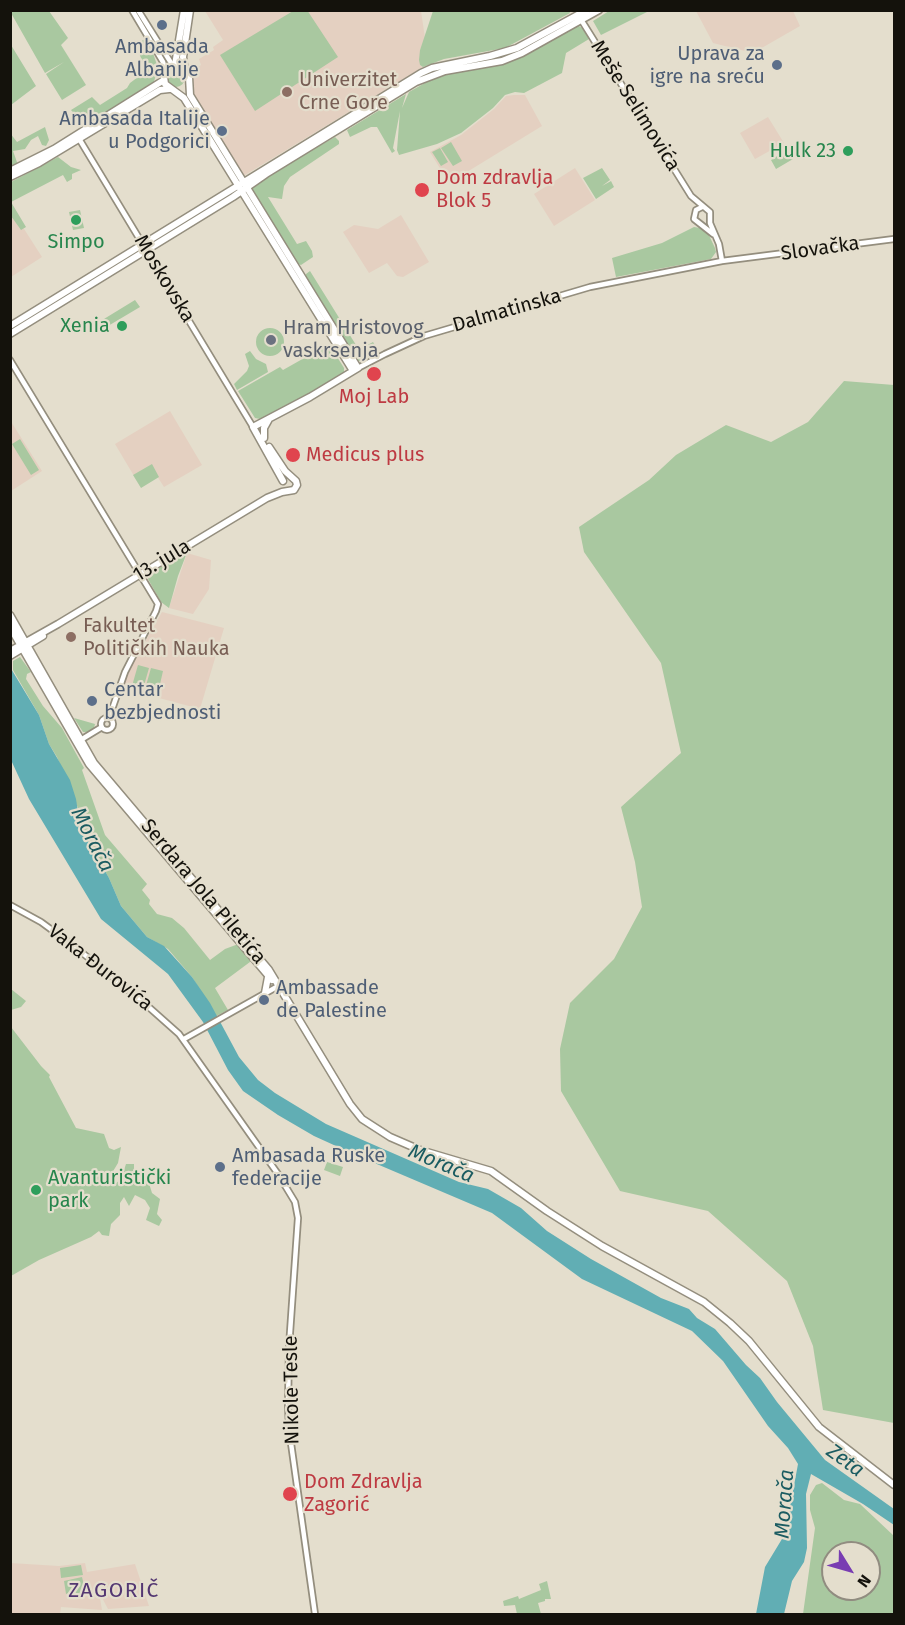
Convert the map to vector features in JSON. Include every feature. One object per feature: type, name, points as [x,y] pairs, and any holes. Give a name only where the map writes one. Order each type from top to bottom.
[{"type":"main road","points":[[174,66],[184,10]]},
{"type":"main road","points":[[190,10],[183,57],[189,77],[191,98],[355,370]]},
{"type":"main road","points":[[580,18],[587,10]]},
{"type":"main road","points":[[10,334],[421,73],[432,68],[517,48],[599,10]]},
{"type":"main road","points":[[10,177],[39,163],[164,80],[166,71],[174,66],[185,69]]},
{"type":"main road","points":[[164,80],[184,98],[243,187]]},
{"type":"main road","points":[[10,171],[78,137],[160,90],[181,90],[188,84]]},
{"type":"main road","points":[[10,327],[145,248]]},
{"type":"main road","name":"Dalmatinska","points":[[254,425],[310,398],[355,370]]},
{"type":"main road","points":[[264,438],[264,428],[270,418]]},
{"type":"main road","name":"Moskovska","points":[[254,425],[264,438],[285,481]]},
{"type":"main road","name":"Moskovska","points":[[254,425],[285,481]]},
{"type":"main road","points":[[285,481],[286,491]]},
{"type":"main road","points":[[285,481],[296,481],[296,487],[292,491],[267,498],[285,481]]},
{"type":"main road","name":"13. jula","points":[[12,652],[267,498]]},
{"type":"main road","points":[[10,615],[24,645]]},
{"type":"main road","points":[[10,627],[24,645]]},
{"type":"main road","name":"Serdara Jola Piletića","points":[[24,645],[104,782],[269,973]]},
{"type":"main road","name":"Serdara Jola Piletića","points":[[79,741],[107,779],[214,904],[269,973],[350,1104],[366,1122],[391,1138],[420,1150],[490,1170],[600,1245],[708,1305],[750,1342],[819,1427],[894,1485]]},
{"type":"main road","points":[[265,993],[269,973]]},
{"type":"street","points":[[132,10],[166,71]]},
{"type":"street","points":[[138,10],[174,66]]},
{"type":"street","name":"Meše Selimovića","points":[[580,18],[691,196],[702,207]]},
{"type":"street","name":"Moskovska","points":[[78,137],[254,425]]},
{"type":"street","name":"Meše Selimovića","points":[[691,196],[695,212]]},
{"type":"street","points":[[714,235],[704,225],[695,221],[695,212],[702,207],[710,212],[710,221],[719,244],[722,261]]},
{"type":"street","points":[[704,225],[710,221]]},
{"type":"street","name":"Slovačka","points":[[746,259],[894,239]]},
{"type":"street","name":"Dalmatinska","points":[[355,370],[424,336],[595,286],[722,261],[746,259]]},
{"type":"street","points":[[10,360],[157,602],[157,608],[125,672],[109,718],[102,721],[102,727]]},
{"type":"street","points":[[102,727],[106,730],[111,729],[113,722],[109,718]]},
{"type":"street","points":[[79,741],[102,727]]},
{"type":"street","name":"Vaka Đurovića","points":[[10,904],[41,922],[68,942],[143,1002],[184,1039],[292,1195],[298,1211],[297,1236]]},
{"type":"street","points":[[184,1039],[229,1012],[279,987]]},
{"type":"street","name":"Nikole Tesle","points":[[297,1236],[289,1347],[288,1405],[315,1614]]},
{"type":"shaded area","name":"Univerzitet Crne Gore","points":[[205,11],[421,11],[425,38],[420,50],[420,65],[423,67],[245,175],[240,172],[191,96],[190,72],[201,65],[199,59],[214,50],[213,47],[223,40]]},
{"type":"shaded area","points":[[696,11],[793,11],[800,26],[753,53],[713,43]]},
{"type":"shaded area","points":[[525,95],[542,126],[449,183],[430,152],[461,135],[494,109],[506,96]]},
{"type":"shaded area","points":[[768,117],[784,143],[755,159],[740,133]]},
{"type":"shaded area","points":[[575,168],[595,200],[554,226],[534,194]]},
{"type":"shaded area","points":[[10,207],[42,257],[11,277],[10,277]]},
{"type":"shaded area","points":[[401,215],[429,262],[403,277],[397,276],[387,263],[369,273],[343,232],[354,225],[378,229]]},
{"type":"shaded area","points":[[170,411],[202,465],[164,487],[157,476],[140,486],[115,444]]},
{"type":"shaded area","points":[[10,420],[42,471],[11,491],[10,491]]},
{"type":"shaded area","points":[[187,553],[211,560],[209,589],[193,614],[169,608]]},
{"type":"shaded area","points":[[162,612],[224,628],[200,709],[122,688],[124,678]]},
{"type":"shaded area","points":[[10,1563],[59,1566],[85,1563],[87,1572],[135,1564],[149,1606],[108,1609],[99,1592],[102,1610],[61,1607],[60,1614],[11,1614]]},
{"type":"green space","points":[[307,10],[338,57],[255,111],[220,55],[293,11]]},
{"type":"green space","points":[[569,10],[570,13],[505,48],[444,59],[423,67],[419,60],[420,50],[433,11]]},
{"type":"green space","points":[[11,11],[49,11],[68,38],[61,45],[86,85],[62,100],[46,74],[64,62],[45,73]]},
{"type":"green space","points":[[609,11],[649,11],[601,35],[593,21]]},
{"type":"green space","points":[[576,24],[582,28],[589,39],[566,53],[562,73],[524,93],[515,92],[505,95],[493,108],[461,133],[437,144],[399,155],[397,150],[400,111],[393,148],[395,151],[392,153],[377,127],[371,127],[350,137],[347,130],[406,94],[402,108],[409,92],[441,74],[505,61]]},
{"type":"green space","points":[[148,38],[158,68],[153,85],[90,123],[75,115],[71,110],[92,97],[100,105],[127,88],[138,77],[145,67],[135,44]]},
{"type":"green space","points":[[11,45],[36,86],[10,105]]},
{"type":"green space","points":[[172,69],[180,69],[185,74],[183,85],[172,87],[167,82],[167,74]]},
{"type":"green space","points":[[45,127],[49,140],[46,146],[42,145],[38,136],[31,140],[25,149],[13,151],[18,165],[11,168],[10,133],[17,142]]},
{"type":"green space","points":[[335,137],[339,144],[290,177],[284,186],[282,199],[268,197],[297,244],[306,241],[312,251],[313,257],[301,265],[296,263],[252,192],[253,188],[256,182]]},
{"type":"green space","points":[[451,142],[462,161],[453,166],[441,148]]},
{"type":"green space","points":[[440,148],[448,162],[441,166],[432,152]]},
{"type":"green space","points":[[787,150],[793,159],[776,169],[771,160]]},
{"type":"green space","points":[[58,157],[71,167],[81,170],[72,174],[72,179],[67,182],[63,175],[11,202],[11,182]]},
{"type":"green space","points":[[602,168],[610,180],[602,186],[611,181],[614,187],[596,199],[583,178]]},
{"type":"green space","points":[[11,202],[26,227],[21,230],[11,216]]},
{"type":"green space","name":"Simpo","points":[[80,210],[84,228],[73,230],[69,212]]},
{"type":"green space","points":[[694,227],[706,229],[716,252],[711,259],[616,277],[612,258],[662,243]]},
{"type":"green space","points":[[310,271],[356,345],[364,347],[373,342],[378,350],[376,353],[367,359],[358,361],[306,277]]},
{"type":"green space","points":[[135,300],[140,307],[103,329],[99,322]]},
{"type":"green space","points":[[270,328],[280,332],[284,342],[280,352],[270,356],[260,352],[256,342],[260,332]]},
{"type":"green space","points":[[329,344],[344,368],[344,372],[299,401],[260,419],[255,418],[238,391],[280,367],[283,370]]},
{"type":"green space","points":[[250,351],[256,359],[266,364],[268,372],[237,390],[234,384],[247,371],[249,366],[245,354]]},
{"type":"green space","points":[[844,381],[894,385],[894,1423],[823,1410],[813,1346],[787,1281],[708,1211],[620,1191],[561,1091],[560,1049],[570,1003],[614,959],[642,907],[635,862],[621,807],[681,753],[661,663],[584,552],[579,527],[649,480],[676,455],[726,425],[771,442],[808,422]]},
{"type":"green space","points":[[20,439],[39,470],[31,475],[12,444]]},
{"type":"green space","points":[[152,464],[159,477],[141,488],[133,475]]},
{"type":"green space","points":[[188,550],[169,608],[161,602],[148,575]]},
{"type":"green space","points":[[20,657],[31,672],[27,674],[26,679],[43,706],[62,728],[84,768],[82,770],[105,835],[147,884],[142,890],[150,900],[149,904],[157,914],[172,918],[184,928],[210,960],[225,949],[241,943],[254,959],[215,988],[228,1010],[216,1016],[192,977],[168,949],[147,937],[121,906],[109,878],[84,834],[78,808],[57,757],[49,744],[39,715],[13,670],[13,661]]},
{"type":"green space","points":[[138,665],[149,668],[143,689],[132,686]]},
{"type":"green space","points":[[151,668],[163,671],[158,693],[145,689]]},
{"type":"green space","points":[[74,718],[95,724],[94,728],[83,732]]},
{"type":"green space","points":[[11,989],[26,1001],[21,1007],[11,1010]]},
{"type":"green space","points":[[11,1027],[50,1075],[76,1128],[104,1134],[109,1148],[114,1150],[121,1147],[118,1163],[112,1173],[106,1175],[106,1181],[115,1184],[121,1179],[126,1164],[134,1164],[134,1177],[139,1183],[148,1180],[152,1193],[160,1199],[157,1214],[162,1220],[159,1226],[146,1220],[150,1208],[145,1200],[135,1195],[129,1206],[124,1197],[120,1203],[120,1215],[111,1224],[109,1236],[102,1235],[99,1231],[11,1276]]},
{"type":"green space","points":[[327,1162],[343,1167],[340,1176],[324,1170]]},
{"type":"green space","points":[[822,1483],[844,1500],[860,1504],[894,1536],[894,1614],[803,1614],[815,1528],[810,1510],[810,1495],[816,1485]]},
{"type":"green space","points":[[81,1565],[83,1575],[61,1578],[60,1568]]},
{"type":"green space","points":[[82,1577],[86,1594],[77,1597],[75,1591],[66,1594],[64,1581]]},
{"type":"green space","points":[[547,1581],[551,1599],[538,1603],[541,1614],[517,1614],[515,1605],[504,1606],[503,1601],[518,1596],[519,1599],[541,1590],[539,1584]]},
{"type":"water","points":[[10,667],[39,715],[49,744],[70,780],[84,834],[109,878],[121,906],[147,937],[164,946],[192,977],[210,1003],[239,1057],[258,1080],[326,1124],[459,1182],[488,1189],[521,1208],[547,1231],[591,1259],[661,1298],[689,1309],[697,1318],[715,1329],[760,1378],[825,1460],[894,1509],[894,1525],[811,1474],[806,1494],[807,1548],[804,1562],[792,1581],[784,1614],[756,1614],[765,1567],[785,1534],[798,1464],[788,1448],[768,1426],[723,1361],[692,1331],[582,1279],[492,1213],[314,1136],[243,1091],[228,1070],[203,1022],[168,974],[101,919],[29,799],[11,760]]},
{"type":"place","name":"Ambasada Albanije","points":[[162,25]]},
{"type":"place","name":"Uprava za igre na sreću","points":[[777,65]]},
{"type":"place","name":"Univerzitet Crne Gore","points":[[287,92]]},
{"type":"place","name":"Ambasada Italije u Podgorici","points":[[222,131]]},
{"type":"place","name":"Hulk 23","points":[[848,151]]},
{"type":"place","name":"Dom zdravlja Blok 5","points":[[422,190]]},
{"type":"place","name":"Simpo","points":[[76,220]]},
{"type":"place","name":"Xenia","points":[[122,326]]},
{"type":"place","name":"Hram Hristovog vaskrsenja","points":[[271,340]]},
{"type":"place","name":"Moj Lab","points":[[374,374]]},
{"type":"place","name":"Medicus plus","points":[[293,455]]},
{"type":"place","name":"Fakultet Političkih Nauka","points":[[71,637]]},
{"type":"place","name":"Centar bezbjednosti","points":[[92,701]]},
{"type":"place","name":"Ambassade de Palestine","points":[[264,1000]]},
{"type":"place","name":"Ambasada Ruske federacije","points":[[220,1167]]},
{"type":"place","name":"Avanturistički park","points":[[36,1190]]},
{"type":"place","name":"Dom Zdravlja Zagorić","points":[[290,1494]]},
{"type":"district","name":"ZAGORIČ","points":[[114,1591]]},
{"type":"water label","name":"Morača","points":[[92,840]]},
{"type":"water label","name":"Morača","points":[[441,1164]]},
{"type":"water label","name":"Zeta","points":[[845,1461]]},
{"type":"water label","name":"Morača","points":[[785,1504]]}]
